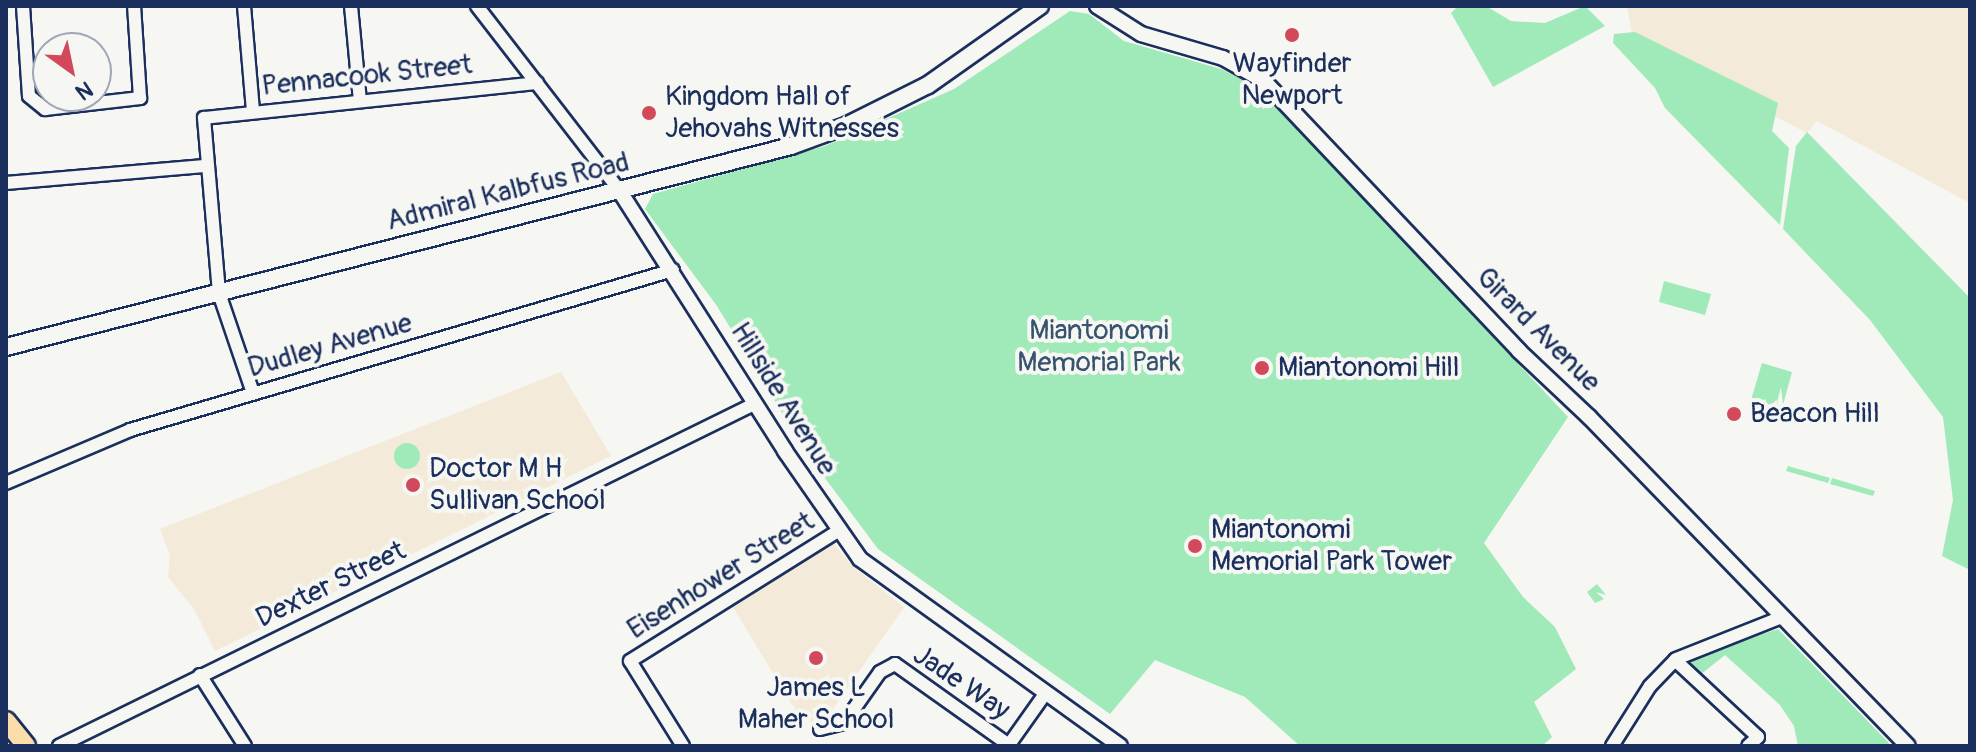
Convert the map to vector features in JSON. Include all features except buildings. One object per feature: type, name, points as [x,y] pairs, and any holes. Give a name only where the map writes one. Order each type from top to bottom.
[{"type":"main road","name":"Admiral Kalbfus Road","points":[[6,347],[762,155],[848,125],[959,67],[1040,6]]},
{"type":"main road","points":[[6,721],[26,746]]},
{"type":"street","points":[[23,6],[29,96],[38,108],[140,98],[134,6]]},
{"type":"street","points":[[244,6],[253,112]]},
{"type":"street","points":[[351,6],[360,101]]},
{"type":"street","name":"Hillside Avenue","points":[[477,6],[619,190],[673,270],[754,404],[860,559],[895,588],[1120,746]]},
{"type":"street","name":"Girard Avenue","points":[[1097,6],[1141,34],[1223,58],[1264,81],[1519,351],[1908,746]]},
{"type":"street","name":"Pennacook Street","points":[[204,166],[204,118],[537,83]]},
{"type":"street","points":[[6,183],[204,166],[219,293],[253,393]]},
{"type":"street","name":"Dudley Avenue","points":[[6,483],[130,430],[673,270]]},
{"type":"street","name":"Dexter Street","points":[[59,746],[754,404]]},
{"type":"street","name":"Eisenhower Street","points":[[683,746],[630,661],[838,531]]},
{"type":"street","points":[[1612,746],[1650,686],[1675,660],[1782,617]]},
{"type":"street","points":[[1675,660],[1758,737],[1748,746]]},
{"type":"street","name":"Jade Way","points":[[820,729],[844,723],[880,672],[895,664],[1009,745]]},
{"type":"street","points":[[200,675],[245,746]]},
{"type":"street","points":[[1009,745],[1045,694]]},
{"type":"shaded area","points":[[1627,6],[1970,6],[1970,203],[1817,121],[1807,133],[1634,44]]},
{"type":"shaded area","name":"Doctor M H Sullivan School","points":[[561,372],[611,456],[215,651],[194,609],[168,577],[170,555],[160,529]]},
{"type":"shaded area","name":"James L Maher School","points":[[833,542],[851,565],[904,607],[823,723],[812,723],[795,709],[732,606]]},
{"type":"green space","points":[[1458,6],[1486,6],[1511,21],[1545,23],[1585,6],[1605,26],[1493,87],[1451,13]]},
{"type":"green space","name":"Miantonomi Memorial Park","points":[[1070,11],[1089,14],[1124,41],[1221,69],[1261,89],[1568,417],[1484,543],[1523,597],[1555,627],[1576,669],[1534,702],[1552,737],[1542,746],[1300,746],[1245,697],[1155,660],[1110,714],[878,549],[807,454],[717,306],[645,209],[653,194],[825,146],[954,89]]},
{"type":"green space","points":[[1635,32],[1778,103],[1772,131],[1789,148],[1780,225],[1665,108],[1655,88],[1613,43],[1614,34]]},
{"type":"green space","points":[[1807,132],[1970,298],[1970,570],[1942,556],[1953,500],[1943,417],[1870,320],[1783,229],[1796,146]]},
{"type":"green space","points":[[1664,281],[1711,294],[1705,315],[1659,302]]},
{"type":"green space","points":[[1762,363],[1792,372],[1783,405],[1781,387],[1777,403],[1781,408],[1751,400]]},
{"type":"green space","points":[[407,443],[416,447],[420,456],[416,465],[407,469],[398,465],[394,456],[398,447]]},
{"type":"green space","points":[[1788,466],[1830,478],[1828,483],[1786,471]]},
{"type":"green space","points":[[1832,478],[1875,491],[1873,496],[1830,484]]},
{"type":"green space","points":[[1597,584],[1606,595],[1596,592],[1604,599],[1595,603],[1587,592]]},
{"type":"green space","points":[[1778,629],[1889,743],[1887,746],[1798,746],[1794,726],[1780,705],[1725,655],[1700,675],[1690,667],[1693,660],[1716,649]]},
{"type":"place","name":"Wayfinder Newport","points":[[1292,35]]},
{"type":"place","name":"Kingdom Hall of Jehovahs Witnesses","points":[[649,113]]},
{"type":"place","name":"Miantonomi Hill","points":[[1262,368]]},
{"type":"place","name":"Beacon Hill","points":[[1734,414]]},
{"type":"place","name":"Doctor M H Sullivan School","points":[[413,485]]},
{"type":"place","name":"Miantonomi Memorial Park Tower","points":[[1195,546]]},
{"type":"place","name":"James L Maher School","points":[[816,658]]}]
